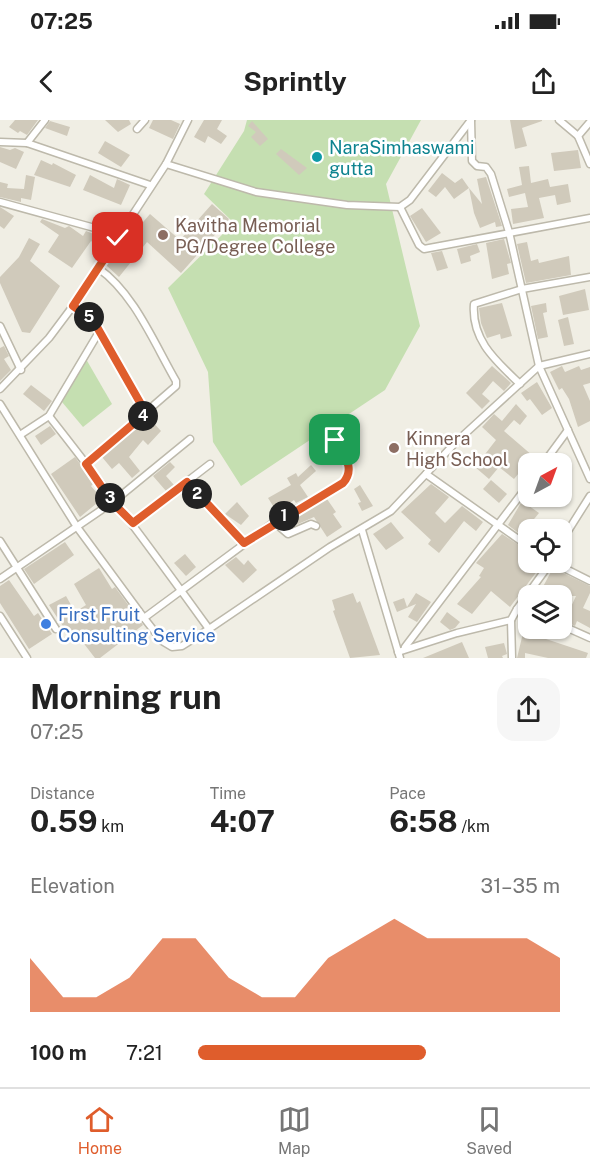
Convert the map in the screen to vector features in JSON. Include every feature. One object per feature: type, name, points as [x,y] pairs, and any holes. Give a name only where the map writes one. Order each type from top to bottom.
[{"type":"street","points":[[27,143],[45,120]]},
{"type":"street","points":[[137,129],[145,120]]},
{"type":"street","points":[[0,389],[21,370],[73,306],[150,185],[166,165],[188,120]]},
{"type":"street","points":[[166,165],[256,192],[348,205],[400,207],[410,200],[471,120]]},
{"type":"street","points":[[471,120],[472,161],[477,166],[489,169],[509,232],[539,366],[590,479]]},
{"type":"street","points":[[559,120],[578,136],[590,164]]},
{"type":"street","points":[[578,136],[590,122]]},
{"type":"street","points":[[0,142],[27,143],[150,185]]},
{"type":"street","points":[[0,202],[102,230],[118,238]]},
{"type":"street","points":[[400,207],[419,245],[424,249],[590,218]]},
{"type":"street","points":[[86,464],[174,390],[176,381],[114,279],[98,268]]},
{"type":"street","points":[[520,384],[483,345],[478,335],[474,308],[477,302],[522,289],[590,277]]},
{"type":"street","points":[[73,306],[93,320],[146,413]]},
{"type":"street","points":[[0,326],[21,370]]},
{"type":"street","points":[[20,435],[49,416],[99,332]]},
{"type":"street","points":[[0,404],[77,527],[162,641],[172,647],[182,646],[330,547],[391,511],[456,442],[539,366],[590,354]]},
{"type":"street","points":[[49,416],[112,502],[133,523],[209,629]]},
{"type":"street","points":[[551,453],[568,430]]},
{"type":"street","points":[[0,579],[112,502],[190,439]]},
{"type":"street","points":[[144,618],[274,522],[343,483],[350,475],[351,468],[335,440]]},
{"type":"street","points":[[133,523],[210,464]]},
{"type":"street","points":[[426,474],[518,539]]},
{"type":"street","points":[[187,482],[244,543]]},
{"type":"street","points":[[572,525],[590,496]]},
{"type":"street","points":[[399,655],[518,499]]},
{"type":"street","points":[[274,522],[288,534],[310,524],[316,526]]},
{"type":"street","points":[[362,530],[399,655]]},
{"type":"street","points":[[0,541],[56,629]]},
{"type":"street","points":[[572,572],[590,580]]},
{"type":"street","points":[[512,658],[511,620],[543,573]]},
{"type":"street","points":[[0,615],[27,658]]},
{"type":"street","points":[[405,647],[511,620]]},
{"type":"street","points":[[572,630],[590,638]]},
{"type":"green space","points":[[247,120],[421,120],[386,184],[420,326],[385,390],[241,486],[213,442],[208,372],[168,288],[234,223],[204,194],[244,131]]},
{"type":"green space","points":[[86,359],[112,404],[83,427],[62,402]]},
{"type":"building","points":[[15,120],[38,120],[27,135],[20,131],[18,133],[9,127]]},
{"type":"building","points":[[105,120],[129,120],[131,124],[118,132]]},
{"type":"building","points":[[153,120],[171,120],[180,124],[173,139],[149,128]]},
{"type":"building","points":[[204,120],[222,120],[217,129],[227,136],[221,144],[208,136],[205,143],[194,137]]},
{"type":"building","points":[[510,120],[542,121],[522,128],[527,146],[515,149]]},
{"type":"building","points":[[50,121],[70,127],[67,136],[45,128]]},
{"type":"building","points":[[252,121],[268,139],[260,146],[251,137],[256,132],[248,126]]},
{"type":"building","points":[[105,141],[130,155],[121,167],[98,153]]},
{"type":"building","points":[[0,147],[10,150],[15,148],[24,152],[16,169],[0,162]]},
{"type":"building","points":[[281,149],[307,168],[299,175],[276,154]]},
{"type":"building","points":[[578,150],[581,168],[554,171],[551,153]]},
{"type":"building","points":[[41,160],[52,165],[53,163],[76,175],[70,187],[34,175]]},
{"type":"building","points":[[529,166],[531,183],[548,179],[550,187],[568,184],[571,202],[557,205],[555,195],[539,198],[544,218],[513,224],[511,209],[528,207],[525,193],[509,197],[507,189],[522,185],[519,167]]},
{"type":"building","points":[[442,173],[455,183],[462,178],[469,188],[454,199],[445,187],[436,197],[428,191]]},
{"type":"building","points":[[26,175],[35,177],[31,200],[21,198],[21,202],[0,197],[0,182],[8,184],[7,188],[24,189]]},
{"type":"building","points":[[90,175],[114,188],[117,179],[130,185],[121,205],[83,190]]},
{"type":"building","points":[[486,177],[502,226],[496,227],[495,222],[480,228],[474,213],[469,188],[482,204],[477,179]]},
{"type":"building","points":[[212,204],[229,219],[181,273],[147,242],[119,277],[106,265],[150,214],[180,240]]},
{"type":"building","points":[[0,207],[14,216],[4,229],[0,226]]},
{"type":"building","points":[[422,208],[441,233],[426,242],[410,216]]},
{"type":"building","points":[[42,219],[65,228],[69,226],[83,236],[86,231],[109,240],[102,249],[91,241],[72,268],[48,252],[59,235],[40,222]]},
{"type":"building","points":[[29,238],[40,244],[30,261],[60,286],[30,333],[22,332],[0,283],[0,277],[19,257]]},
{"type":"building","points":[[504,239],[511,263],[507,264],[509,274],[492,279],[486,243]]},
{"type":"building","points":[[527,242],[531,261],[538,259],[539,263],[569,256],[571,275],[526,283],[517,244]]},
{"type":"building","points":[[477,244],[480,252],[470,256],[471,261],[461,264],[457,249]]},
{"type":"building","points":[[442,251],[448,268],[437,271],[431,253]]},
{"type":"building","points":[[585,289],[589,310],[563,315],[559,296]]},
{"type":"building","points":[[502,303],[512,336],[501,339],[500,334],[487,338],[481,323],[479,308]]},
{"type":"building","points":[[546,303],[547,312],[543,313],[548,337],[538,339],[531,306]]},
{"type":"building","points":[[568,317],[574,344],[564,346],[558,320]]},
{"type":"building","points":[[4,346],[9,356],[4,359],[11,370],[0,381],[0,348]]},
{"type":"building","points":[[492,366],[511,383],[504,391],[493,381],[482,394],[490,401],[482,409],[466,393]]},
{"type":"building","points":[[562,366],[565,372],[579,366],[581,370],[590,367],[590,383],[583,385],[590,401],[590,421],[578,427],[569,399],[562,388],[559,390],[550,372]]},
{"type":"building","points":[[537,382],[552,408],[542,415],[530,399],[527,401],[521,393]]},
{"type":"building","points":[[31,385],[52,401],[44,411],[23,394]]},
{"type":"building","points":[[516,404],[527,416],[520,425],[514,420],[504,431],[530,453],[518,453],[518,474],[514,479],[499,467],[489,479],[475,467],[496,440],[482,427],[494,414],[502,421]]},
{"type":"building","points":[[149,418],[161,431],[148,445],[143,440],[129,457],[140,471],[132,478],[119,463],[112,469],[102,457]]},
{"type":"building","points":[[50,426],[56,434],[41,445],[35,436]]},
{"type":"building","points":[[75,457],[94,483],[91,486],[102,499],[80,517],[51,474]]},
{"type":"building","points":[[170,462],[175,467],[166,476],[174,485],[166,491],[153,476]]},
{"type":"building","points":[[311,465],[316,471],[300,485],[308,497],[296,503],[294,500],[277,512],[268,498],[291,485],[287,478],[296,473],[298,477]]},
{"type":"building","points":[[491,480],[507,494],[499,503],[483,489]]},
{"type":"building","points":[[431,484],[449,497],[435,513],[445,523],[462,506],[483,522],[476,531],[464,521],[439,553],[428,544],[431,540],[401,512]]},
{"type":"building","points":[[360,485],[373,506],[362,511],[358,503],[361,502],[354,489]]},
{"type":"building","points":[[327,499],[342,527],[327,537],[314,517],[289,528],[283,523]]},
{"type":"building","points":[[237,502],[249,516],[241,525],[225,514]]},
{"type":"building","points":[[518,507],[530,507],[539,513],[534,519],[518,519],[518,533],[508,525]]},
{"type":"building","points":[[391,522],[404,538],[386,550],[373,534]]},
{"type":"building","points":[[502,534],[518,544],[518,573],[536,573],[527,585],[518,585],[518,596],[510,607],[491,591],[472,614],[457,604],[481,577],[479,576],[484,568],[476,563]]},
{"type":"building","points":[[65,542],[74,555],[34,584],[24,569]]},
{"type":"building","points":[[185,554],[196,567],[186,576],[174,563]]},
{"type":"building","points":[[236,557],[244,565],[248,560],[257,570],[243,583],[225,565]]},
{"type":"building","points":[[99,568],[112,589],[115,587],[143,625],[100,658],[95,658],[78,636],[72,640],[49,605],[66,596],[75,612],[86,605],[74,584]]},
{"type":"building","points":[[550,573],[563,573],[590,586],[590,593],[583,608],[590,611],[590,628],[577,621],[575,626],[572,624],[572,605],[576,596],[572,596],[572,585],[544,585]]},
{"type":"building","points":[[9,580],[34,616],[38,613],[52,634],[29,649],[0,603],[0,586]]},
{"type":"building","points":[[353,593],[357,603],[360,601],[380,655],[350,658],[333,611],[335,610],[332,600]]},
{"type":"building","points":[[416,593],[431,602],[417,622],[408,617],[416,604],[397,612],[393,602],[404,598],[407,607]]},
{"type":"building","points":[[447,612],[460,622],[450,630],[440,622]]},
{"type":"building","points":[[522,639],[546,639],[588,653],[586,658],[548,658],[525,653],[525,658],[517,658]]},
{"type":"building","points":[[462,642],[469,658],[423,658]]},
{"type":"building","points":[[504,643],[507,654],[502,656],[503,658],[488,658],[485,647]]},
{"type":"place","name":"NaraSimhaswami gutta","points":[[317,157]]},
{"type":"place","name":"Kavitha Memorial PG/Degree College","points":[[163,235]]},
{"type":"place","name":"Kinnera High School","points":[[394,448]]},
{"type":"place","name":"First Fruit Consulting Service","points":[[46,624]]},
{"type":"route","points":[[118,238],[73,306],[93,320],[146,413],[86,464],[112,502],[133,523],[187,482],[244,543],[274,522],[343,483],[350,475],[351,468],[335,440]]}]
